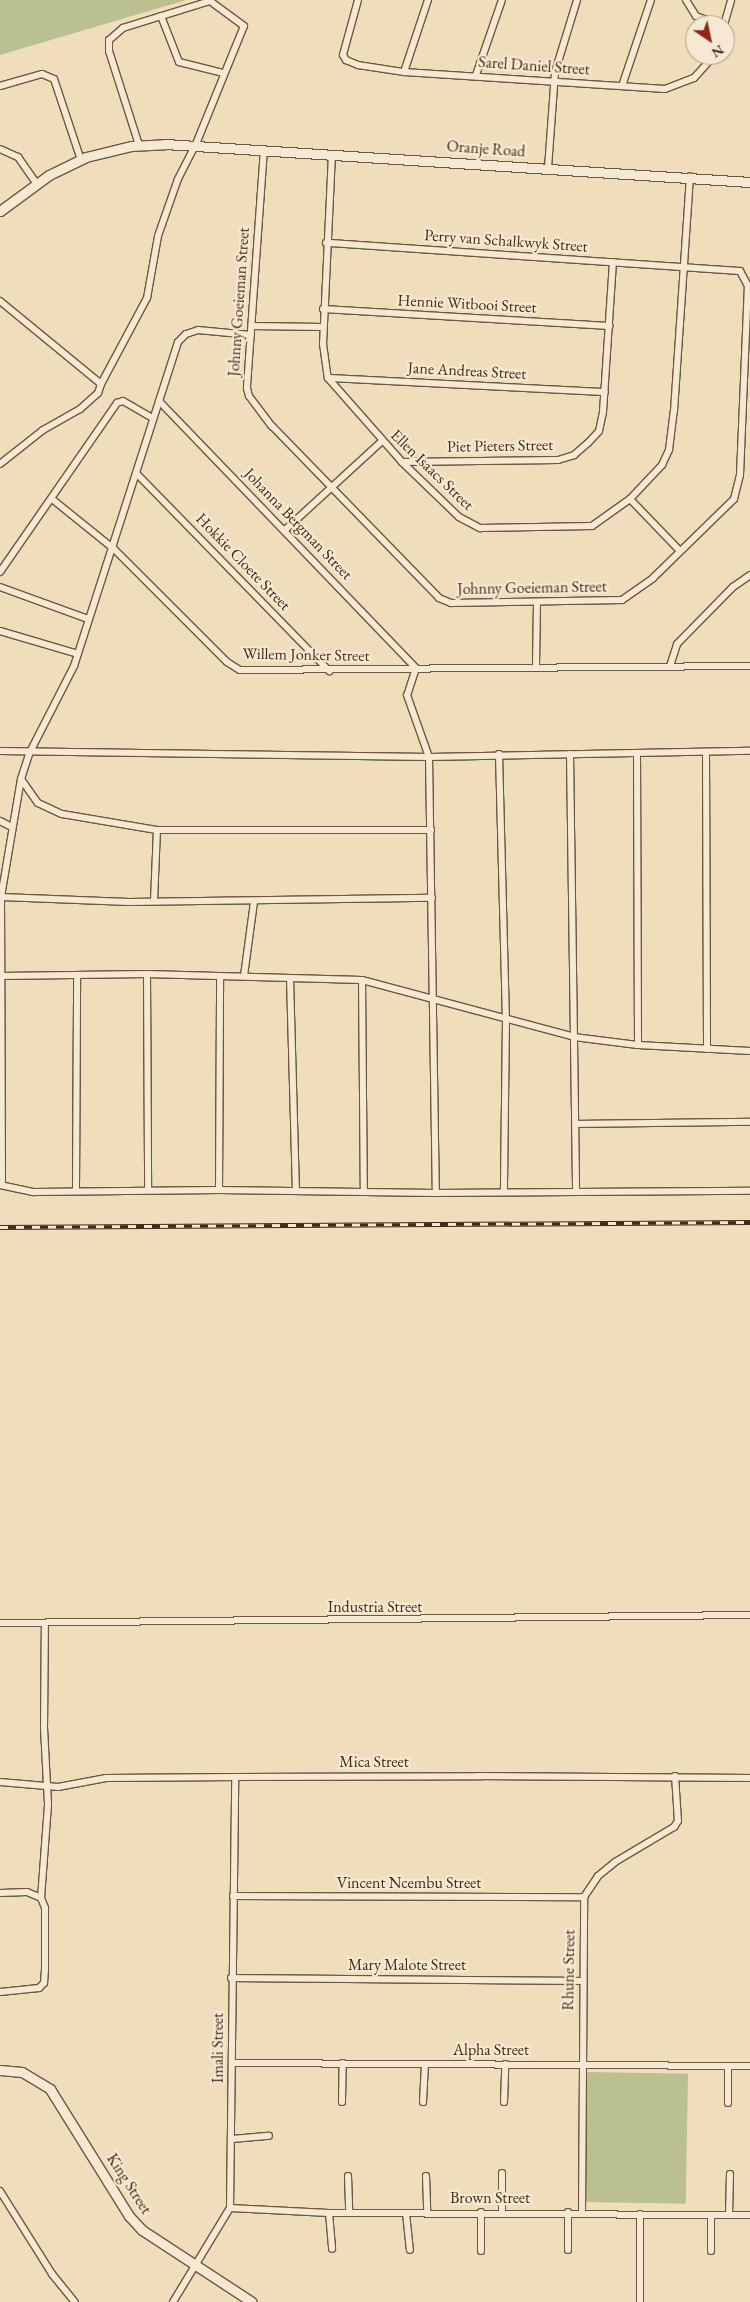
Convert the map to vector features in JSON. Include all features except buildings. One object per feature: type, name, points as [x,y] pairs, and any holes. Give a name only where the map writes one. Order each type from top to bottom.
[{"type":"street","name":"Sarel Daniel Street","points":[[358,0],[343,55],[346,60],[358,65],[404,72],[476,75],[622,86],[674,87],[699,74],[707,65]]},
{"type":"street","points":[[341,62],[358,0]]},
{"type":"street","points":[[404,72],[428,0]]},
{"type":"street","points":[[476,75],[502,0]]},
{"type":"street","points":[[548,168],[553,82],[577,0]]},
{"type":"street","points":[[622,86],[651,0]]},
{"type":"street","points":[[686,0],[695,15]]},
{"type":"street","points":[[727,15],[732,0]]},
{"type":"street","points":[[0,464],[43,430],[80,409],[98,393],[147,298],[158,236],[178,179],[196,144],[223,73],[244,26],[210,2],[123,28],[109,40],[109,51],[139,145]]},
{"type":"street","points":[[162,16],[178,62],[223,73]]},
{"type":"street","points":[[0,86],[42,74],[54,79],[81,160]]},
{"type":"street","name":"Oranje Road","points":[[0,210],[36,183],[81,160],[139,145],[196,144],[750,182]]},
{"type":"street","points":[[0,149],[18,157],[36,183]]},
{"type":"street","name":"Johnny Goeieman Street","points":[[264,149],[251,335],[249,396],[259,411],[330,487],[443,600],[537,602],[622,600],[637,591],[731,503],[739,487],[749,311],[748,282],[740,271],[684,265]]},
{"type":"street","points":[[328,378],[323,309],[332,154]]},
{"type":"street","name":"Ellen Isaacs Street","points":[[328,378],[382,441],[459,517],[480,528],[588,527],[630,499],[658,471],[669,450],[690,177]]},
{"type":"street","name":"Perry van Schalkwyk Street","points":[[326,243],[684,265]]},
{"type":"street","name":"Piet Pieters Street","points":[[402,462],[565,458],[580,450],[599,431],[604,392],[613,262]]},
{"type":"street","points":[[0,301],[101,384]]},
{"type":"street","name":"Hennie Witbooi Street","points":[[323,309],[609,326]]},
{"type":"street","points":[[252,326],[323,327]]},
{"type":"street","points":[[251,335],[198,330],[186,334],[176,347],[114,549],[88,619],[66,688],[30,754],[21,779],[10,826],[1,897],[1,1185],[34,1192],[76,1190],[364,1190],[436,1193],[750,1191]]},
{"type":"street","name":"Jane Andreas Street","points":[[328,378],[604,392]]},
{"type":"street","points":[[0,572],[117,403],[123,401],[153,418]]},
{"type":"street","name":"Johanna Bergman Street","points":[[159,401],[416,668]]},
{"type":"street","points":[[285,530],[382,441]]},
{"type":"street","name":"Hokkie Cloete Street","points":[[136,473],[329,671]]},
{"type":"street","name":"Willem Jonker Street","points":[[52,499],[114,549],[235,668],[329,671],[536,666],[750,666]]},
{"type":"street","points":[[630,499],[680,551]]},
{"type":"street","points":[[670,666],[677,644],[733,587],[750,575]]},
{"type":"street","points":[[0,587],[88,619]]},
{"type":"street","points":[[536,666],[537,602]]},
{"type":"street","points":[[0,631],[78,654]]},
{"type":"street","points":[[416,668],[406,695],[429,757],[436,1193]]},
{"type":"street","points":[[0,751],[30,754],[429,757],[499,754],[750,751]]},
{"type":"street","points":[[706,752],[707,1049]]},
{"type":"street","points":[[637,753],[638,1045]]},
{"type":"street","points":[[499,754],[506,1020],[504,1192]]},
{"type":"street","points":[[570,754],[576,1191]]},
{"type":"street","points":[[21,779],[38,802],[62,814],[157,830],[431,830]]},
{"type":"street","points":[[0,821],[10,826]]},
{"type":"street","points":[[154,901],[157,830]]},
{"type":"street","points":[[1,897],[76,902],[254,902],[432,898]]},
{"type":"street","points":[[244,976],[254,902]]},
{"type":"street","points":[[0,976],[147,974],[362,980],[434,1001],[574,1037],[638,1045],[750,1051]]},
{"type":"street","points":[[147,974],[148,1190]]},
{"type":"street","points":[[76,1190],[77,975]]},
{"type":"street","points":[[219,1190],[220,976]]},
{"type":"street","points":[[290,978],[296,1190]]},
{"type":"street","points":[[362,980],[364,1190]]},
{"type":"street","points":[[576,1124],[750,1122]]},
{"type":"street","name":"Industria Street","points":[[0,1623],[750,1614]]},
{"type":"street","points":[[0,1992],[34,1990],[44,1983],[45,1908],[41,1898],[48,1815],[46,1787],[45,1623]]},
{"type":"street","name":"Mica Street","points":[[0,1782],[46,1787],[106,1778],[481,1776],[750,1778]]},
{"type":"street","points":[[584,1897],[598,1876],[615,1862],[674,1827],[678,1821],[675,1776]]},
{"type":"street","name":"Imali Street","points":[[173,2302],[230,2208],[232,2139],[231,1978],[235,1777]]},
{"type":"street","points":[[0,1893],[27,1892],[41,1898]]},
{"type":"street","name":"Vincent Ncembu Street","points":[[233,1896],[584,1897]]},
{"type":"street","name":"Rhune Street","points":[[582,2212],[584,1897]]},
{"type":"street","name":"Mary Malote Street","points":[[231,1978],[582,1981]]},
{"type":"street","name":"Alpha Street","points":[[232,2063],[750,2066]]},
{"type":"street","points":[[342,2063],[342,2102]]},
{"type":"street","points":[[423,2102],[425,2064]]},
{"type":"street","points":[[504,2102],[505,2064]]},
{"type":"street","points":[[728,2066],[728,2103]]},
{"type":"street","name":"King Street","points":[[0,2070],[22,2072],[50,2089],[134,2222],[147,2234],[197,2264],[252,2302]]},
{"type":"street","points":[[232,2139],[269,2136]]},
{"type":"street","points":[[502,2173],[502,2212]]},
{"type":"street","points":[[729,2215],[730,2174]]},
{"type":"street","points":[[348,2176],[349,2213]]},
{"type":"street","points":[[426,2176],[426,2212]]},
{"type":"street","points":[[0,2191],[52,2274],[75,2302]]},
{"type":"street","name":"Brown Street","points":[[230,2208],[329,2213],[582,2212],[750,2215]]},
{"type":"street","points":[[481,2212],[481,2251]]},
{"type":"street","points":[[568,2212],[568,2250]]},
{"type":"street","points":[[329,2213],[332,2249]]},
{"type":"street","points":[[406,2213],[410,2250]]},
{"type":"street","points":[[640,2214],[640,2302]]},
{"type":"street","points":[[711,2214],[711,2252]]},
{"type":"green space","points":[[0,0],[186,0],[0,55]]},
{"type":"green space","points":[[587,2072],[688,2074],[686,2204],[585,2202]]},
{"type":"railway","points":[[0,1227],[750,1222]]}]
